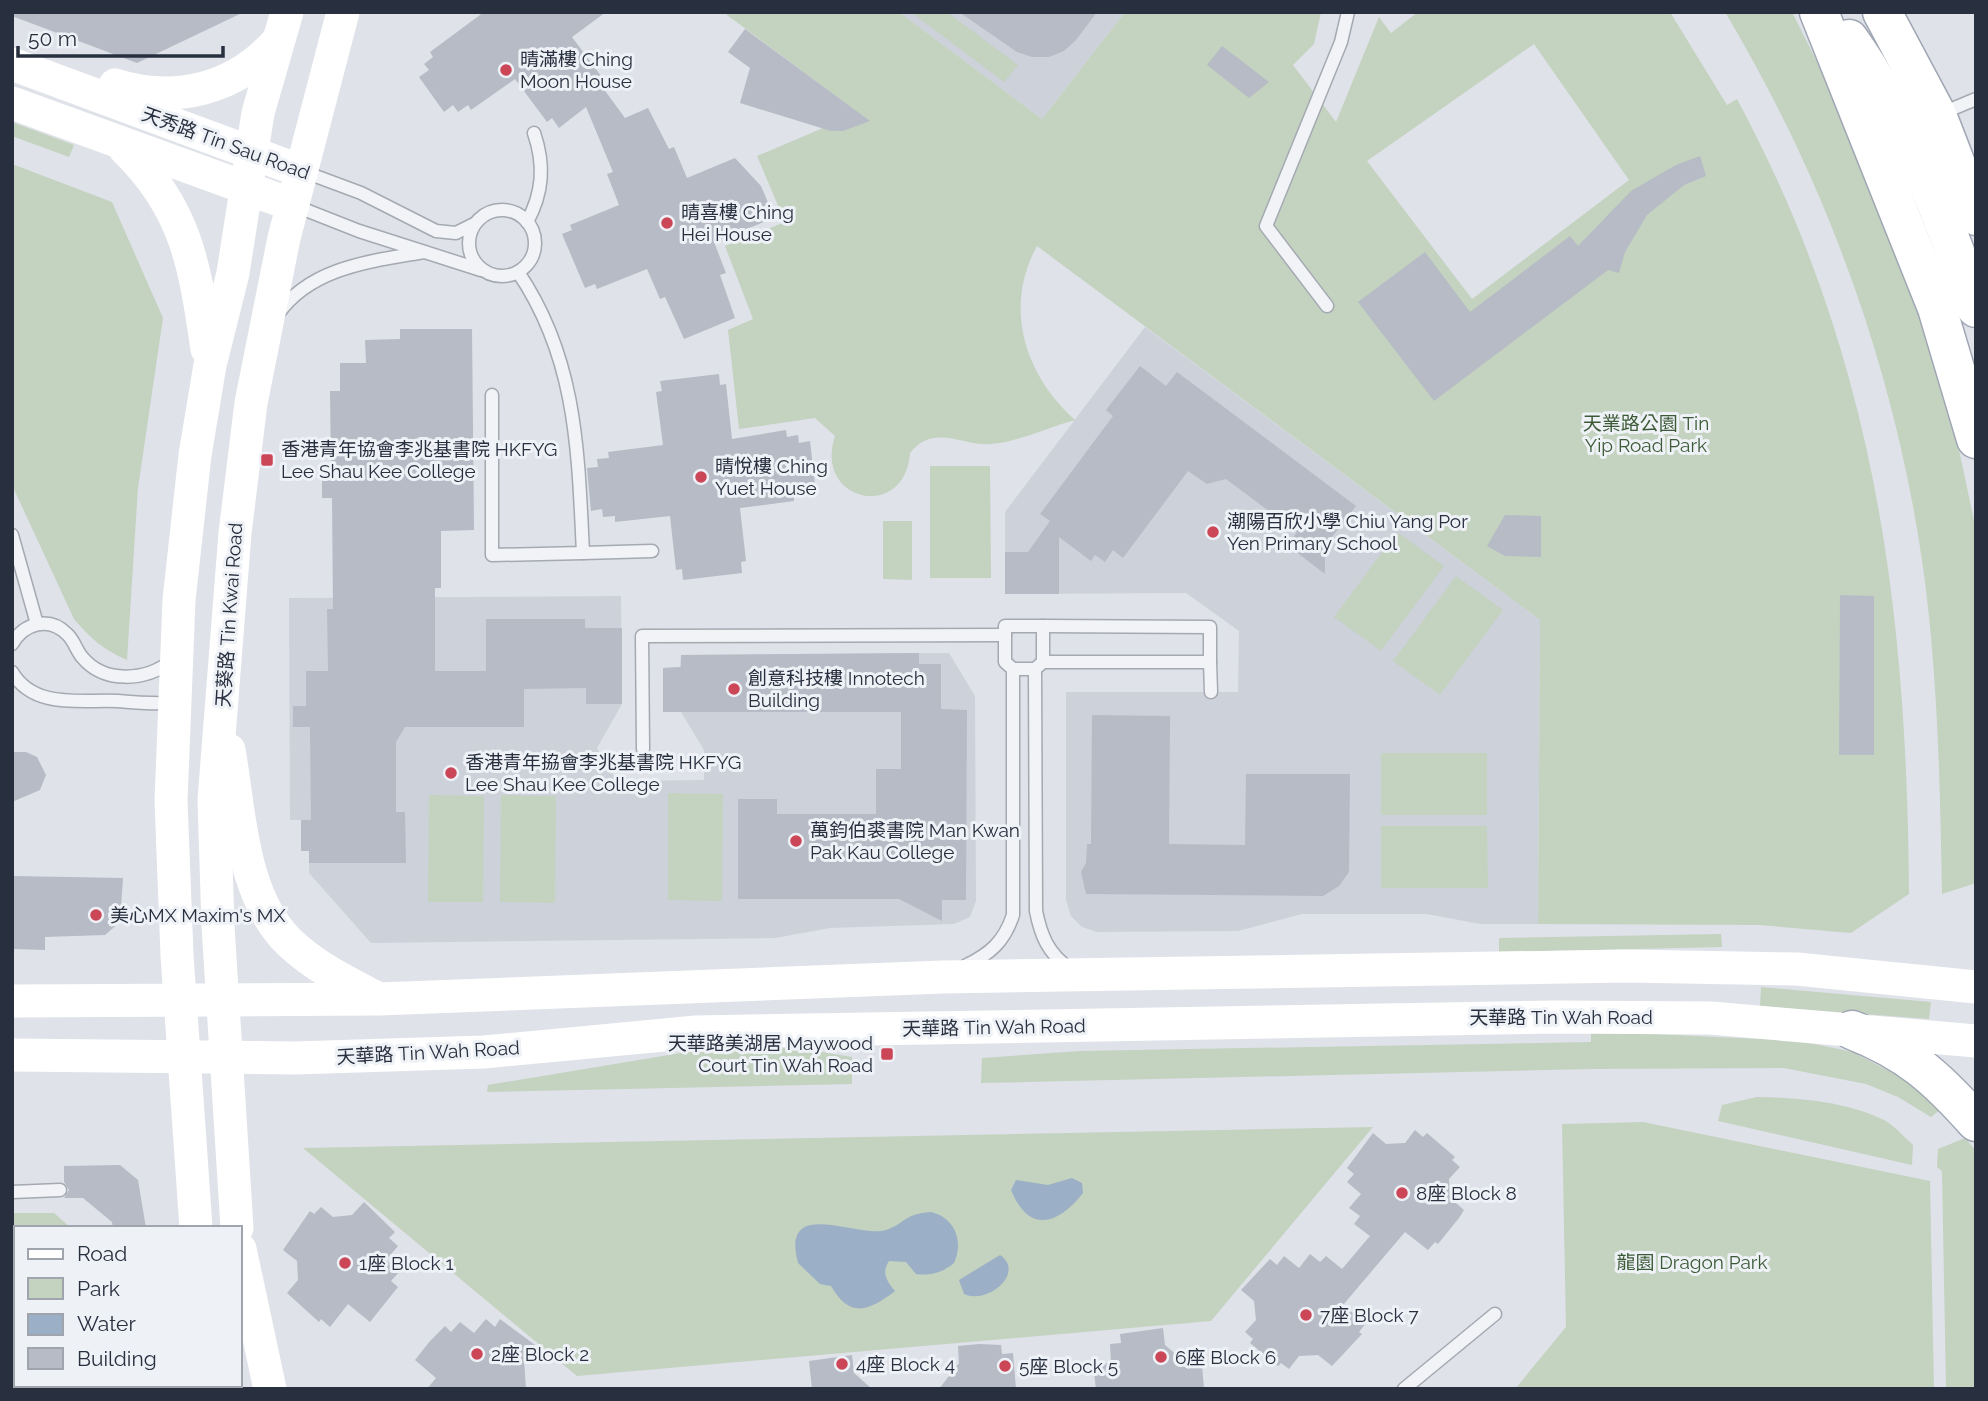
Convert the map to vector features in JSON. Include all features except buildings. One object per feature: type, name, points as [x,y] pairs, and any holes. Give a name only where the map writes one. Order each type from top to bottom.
[{"type":"main road","name":"天葵路 Tin Kwai Road","points":[[237,1226],[222,1000],[214,800],[238,506],[251,403],[265,332],[301,171],[343,12]]},
{"type":"main road","points":[[1819,12],[1937,308],[1976,439]]},
{"type":"main road","points":[[1829,12],[1889,104],[1915,154],[1975,306]]},
{"type":"main road","points":[[1882,12],[1941,125],[1976,216]]},
{"type":"main road","points":[[12,57],[63,66],[140,91],[186,93],[217,85],[237,76],[282,27]]},
{"type":"main road","points":[[196,1226],[171,801],[176,657],[191,488],[210,365],[233,273],[251,153],[282,27]]},
{"type":"main road","name":"天秀路 Tin Sau Road","points":[[12,64],[301,171]]},
{"type":"main road","name":"天秀路 Tin Sau Road","points":[[12,103],[245,190],[293,205]]},
{"type":"main road","points":[[1941,125],[1976,172]]},
{"type":"main road","points":[[118,142],[147,170],[174,209],[184,231],[196,276],[210,365]]},
{"type":"main road","points":[[222,709],[247,850],[256,888],[264,904],[287,940],[305,956],[379,999]]},
{"type":"main road","points":[[12,1001],[379,999],[943,977],[1723,966],[1797,969],[1976,987]]},
{"type":"main road","name":"天華路 Tin Wah Road","points":[[12,1055],[226,1059],[484,1052],[696,1032],[1465,1017],[1664,1017],[1976,1041]]},
{"type":"main road","points":[[1852,1030],[1889,1044],[1917,1064],[1949,1092],[1976,1122]]},
{"type":"main road","points":[[242,1258],[270,1389]]},
{"type":"main road","points":[[242,1340],[270,1389]]},
{"type":"lane","points":[[1327,306],[1266,226],[1341,42],[1348,12]]},
{"type":"lane","points":[[1941,125],[1976,99]]},
{"type":"lane","points":[[527,222],[542,179],[534,133]]},
{"type":"lane","name":"天秀路 Tin Sau Road","points":[[301,171],[361,193],[436,231],[456,233],[477,222]]},
{"type":"lane","name":"天秀路 Tin Sau Road","points":[[293,205],[485,272]]},
{"type":"lane","points":[[496,211],[518,215],[527,222],[534,243],[527,264],[518,272],[507,276],[485,272],[471,254],[468,243],[477,222],[496,211]]},
{"type":"lane","points":[[265,332],[282,309],[316,281],[354,264],[429,253]]},
{"type":"lane","points":[[518,272],[546,318],[566,378],[579,456],[583,553]]},
{"type":"lane","points":[[492,394],[492,555],[652,551]]},
{"type":"lane","points":[[12,536],[37,624]]},
{"type":"lane","points":[[1210,662],[1013,669],[1005,662],[1005,626],[1213,621],[1211,692]]},
{"type":"lane","points":[[12,644],[26,628],[37,624],[60,628],[98,671],[121,676],[148,674],[176,657]]},
{"type":"lane","points":[[1043,626],[1039,666],[1035,888],[1042,939],[1058,960],[1082,975]]},
{"type":"lane","points":[[643,749],[642,636],[1005,635]]},
{"type":"lane","points":[[943,977],[979,960],[1003,939],[1013,915],[1013,669]]},
{"type":"lane","points":[[12,672],[26,688],[62,701],[118,701],[139,705],[173,703]]},
{"type":"lane","points":[[1014,888],[1035,888]]},
{"type":"lane","points":[[12,1192],[60,1190]]},
{"type":"lane","points":[[1404,1389],[1495,1314]]},
{"type":"shaded area","points":[[899,12],[1125,12],[1042,119]]},
{"type":"shaded area","points":[[1145,327],[1540,620],[1538,924],[1480,924],[1427,914],[1302,914],[1238,931],[1097,932],[1082,927],[1071,916],[1066,900],[1066,692],[1238,692],[1239,631],[1186,593],[1005,594],[1005,512]]},
{"type":"shaded area","points":[[621,596],[622,704],[597,748],[617,781],[704,780],[704,750],[681,712],[663,712],[663,668],[680,667],[681,655],[949,653],[975,696],[976,901],[970,917],[954,924],[830,928],[775,938],[371,943],[309,873],[309,851],[301,851],[301,820],[290,820],[289,598]]},
{"type":"green space","name":"天業路公園 Tin Yip Road Park","points":[[723,12],[899,12],[1042,119],[1125,12],[1321,12],[1314,44],[1293,65],[1336,122],[1379,17],[1391,33],[1418,12],[1670,12],[1727,105],[1737,99],[1784,195],[1822,291],[1852,388],[1874,485],[1890,584],[1901,684],[1909,894],[1851,933],[1759,925],[1538,924],[1540,620],[1037,246],[1027,269],[1022,293],[1024,339],[1043,383],[1075,420],[1001,443],[980,444],[938,437],[928,439],[910,453],[904,475],[893,489],[878,495],[862,495],[848,489],[837,476],[832,459],[835,436],[815,418],[739,429],[728,330],[753,319],[725,246],[785,222],[757,156],[823,128],[843,131],[865,118]],"holes":[[[1534,44],[1629,180],[1472,299],[1367,161]]]},
{"type":"green space","points":[[911,12],[947,12],[1018,65],[1004,82]]},
{"type":"green space","points":[[1725,12],[1792,12],[1840,108],[1933,343],[1976,530],[1976,883],[1942,894],[1932,648],[1923,567],[1895,421],[1852,280],[1825,211],[1762,77]]},
{"type":"green space","points":[[12,122],[74,145],[69,157],[12,136]]},
{"type":"green space","points":[[12,164],[112,202],[163,318],[138,488],[127,660],[98,643],[74,619],[12,485]]},
{"type":"green space","points":[[930,466],[990,466],[991,578],[930,578]]},
{"type":"green space","points":[[883,521],[912,521],[912,580],[883,579]]},
{"type":"green space","points":[[1397,532],[1444,566],[1381,651],[1334,617]]},
{"type":"green space","points":[[1456,576],[1503,610],[1440,695],[1393,661]]},
{"type":"green space","points":[[1381,753],[1487,753],[1487,815],[1381,815]]},
{"type":"green space","points":[[668,793],[723,794],[722,901],[668,900]]},
{"type":"green space","points":[[429,795],[484,796],[483,902],[428,902]]},
{"type":"green space","points":[[501,795],[556,796],[555,903],[500,902]]},
{"type":"green space","points":[[1381,826],[1487,826],[1488,888],[1381,888]]},
{"type":"green space","points":[[1721,934],[1722,947],[1499,952],[1499,938]]},
{"type":"green space","points":[[1761,987],[1931,1002],[1929,1019],[1760,1006]]},
{"type":"green space","points":[[1591,1031],[1800,1041],[1853,1052],[1904,1079],[1940,1110],[1931,1117],[1898,1097],[1866,1084],[1784,1068],[1592,1069],[981,1083],[982,1058],[1080,1051],[1591,1042]]},
{"type":"green space","points":[[798,1048],[852,1057],[852,1084],[487,1092],[488,1085],[705,1049]]},
{"type":"green space","points":[[1757,1097],[1838,1105],[1884,1120],[1913,1145],[1912,1165],[1718,1121],[1722,1105]]},
{"type":"green space","name":"龍園 Dragon Park","points":[[1643,1122],[1930,1181],[1934,1389],[1515,1389],[1566,1327],[1562,1124]]},
{"type":"green space","points":[[1373,1127],[1211,1321],[577,1376],[303,1148]]},
{"type":"green space","points":[[1965,1138],[1976,1151],[1976,1389],[1946,1389],[1942,1171],[1937,1167],[1938,1149]]},
{"type":"green space","points":[[12,1213],[54,1213],[69,1226],[14,1226],[14,1298]]},
{"type":"water","points":[[1072,1178],[1082,1183],[1083,1193],[1064,1212],[1044,1220],[1026,1214],[1011,1190],[1016,1180],[1048,1185]]},
{"type":"water","points":[[931,1212],[946,1219],[955,1232],[958,1247],[954,1263],[940,1271],[921,1275],[916,1274],[906,1262],[889,1261],[885,1273],[895,1291],[868,1307],[845,1304],[831,1286],[820,1284],[798,1263],[795,1242],[800,1230],[811,1225],[886,1230],[909,1217]]},
{"type":"water","points":[[1000,1255],[1007,1262],[1009,1270],[1000,1285],[983,1295],[964,1294],[959,1280]]},
{"type":"place","name":"晴滿樓 Ching Moon House","points":[[506,70]]},
{"type":"place","name":"晴喜樓 Ching Hei House","points":[[667,223]]},
{"type":"place","name":"香港青年協會李兆基書院 HKFYG Lee Shau Kee College","points":[[267,460]]},
{"type":"place","name":"晴悅樓 Ching Yuet House","points":[[701,477]]},
{"type":"place","name":"潮陽百欣小學 Chiu Yang Por Yen Primary School","points":[[1213,532]]},
{"type":"place","name":"創意科技樓 Innotech Building","points":[[734,689]]},
{"type":"place","name":"香港青年拹會李兆基書院 HKFYG Lee Shau Kee College","points":[[451,773]]},
{"type":"place","name":"萬鈞伯裘書院 Man Kwan Pak Kau College","points":[[796,841]]},
{"type":"place","name":"美心MX Maxim's MX","points":[[96,915]]},
{"type":"place","name":"天華路美湖居 Maywood Court Tin Wah Road","points":[[887,1054]]},
{"type":"place","name":"8座 Block 8","points":[[1402,1193]]},
{"type":"place","name":"1座 Block 1","points":[[345,1263]]},
{"type":"place","name":"7座 Block 7","points":[[1306,1315]]},
{"type":"place","name":"2座 Block 2","points":[[477,1354]]},
{"type":"place","name":"6座 Block 6","points":[[1161,1357]]},
{"type":"place","name":"4座 Block 4","points":[[842,1364]]},
{"type":"place","name":"5座 Block 5","points":[[1005,1366]]}]
